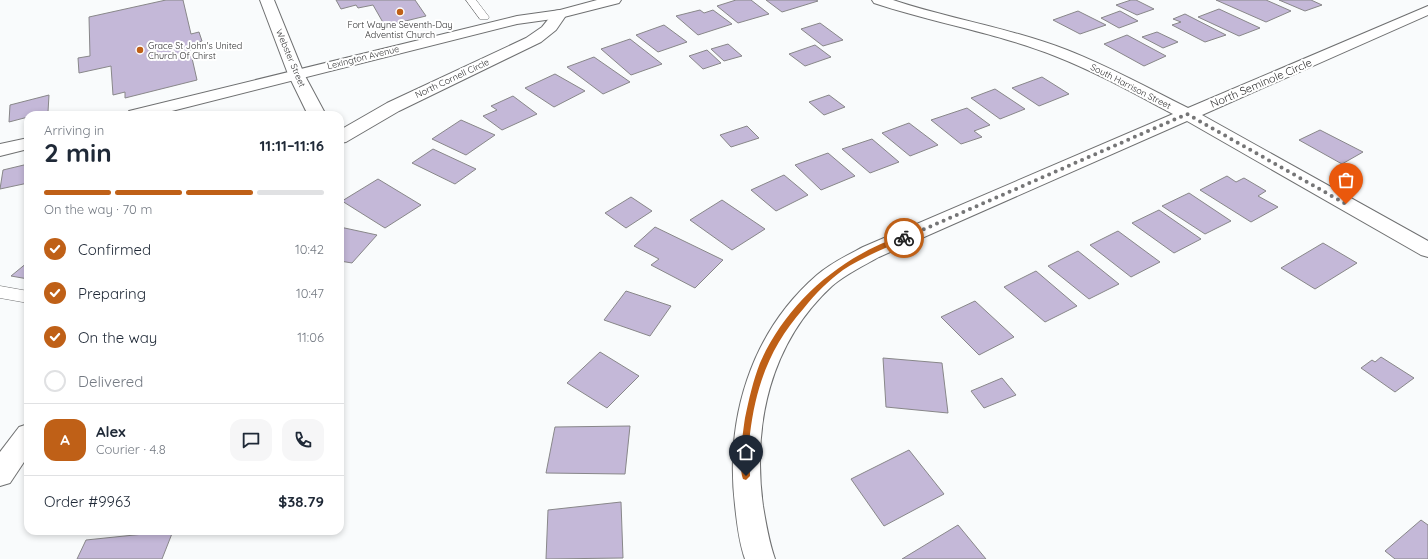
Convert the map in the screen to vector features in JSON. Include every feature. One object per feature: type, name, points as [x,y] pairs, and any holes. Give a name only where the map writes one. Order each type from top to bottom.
[{"type":"street","name":"Webster Street","points":[[267,0],[296,74],[315,111]]},
{"type":"street","name":"Lexington Avenue","points":[[151,111],[517,20],[560,14],[614,0]]},
{"type":"street","name":"South Harrison Street","points":[[879,0],[909,10],[1016,38],[1106,72],[1187,114],[1428,250]]},
{"type":"street","name":"North Seminole Circle","points":[[760,559],[746,490],[746,435],[755,388],[773,343],[786,323],[820,284],[842,268],[871,252],[1428,10]]},
{"type":"street","name":"North Cornell Circle","points":[[344,133],[428,90],[546,33],[560,14]]},
{"type":"street","points":[[0,150],[24,144]]},
{"type":"street","points":[[0,474],[24,441]]},
{"type":"lane","points":[[471,0],[484,16]]},
{"type":"lane","points":[[0,292],[24,296]]},
{"type":"building","name":"Grace St John's United Church Of Chirst","points":[[166,0],[183,0],[191,34],[199,32],[202,41],[189,45],[197,80],[125,98],[125,92],[113,95],[111,66],[79,73],[78,58],[90,56],[89,17]]},
{"type":"building","name":"Fort Wayne Seventh-Day Adventist Church","points":[[336,0],[415,0],[426,16],[385,26],[373,5],[358,8],[356,5],[341,9]]},
{"type":"building","points":[[736,0],[751,0],[769,14],[738,23],[717,6]]},
{"type":"building","points":[[766,0],[816,0],[818,1],[782,12]]},
{"type":"building","points":[[1131,0],[1136,0],[1154,9],[1137,15],[1116,5]]},
{"type":"building","points":[[1216,0],[1266,0],[1291,11],[1266,22]]},
{"type":"building","points":[[1279,0],[1311,0],[1322,5],[1305,11]]},
{"type":"building","points":[[1219,9],[1260,28],[1239,36],[1198,17]]},
{"type":"building","points":[[700,10],[704,13],[713,10],[732,24],[698,35],[676,16]]},
{"type":"building","points":[[1078,11],[1106,25],[1080,34],[1053,20]]},
{"type":"building","points":[[1120,11],[1138,21],[1119,28],[1101,18]]},
{"type":"building","points":[[1185,14],[1226,35],[1205,42],[1172,25],[1181,22],[1173,19]]},
{"type":"building","points":[[820,23],[843,40],[823,46],[801,29]]},
{"type":"building","points":[[664,25],[687,42],[658,52],[636,35]]},
{"type":"building","points":[[1157,32],[1178,42],[1163,48],[1142,37]]},
{"type":"building","points":[[1127,35],[1166,56],[1144,66],[1104,44]]},
{"type":"building","points":[[630,39],[662,64],[631,75],[601,49]]},
{"type":"building","points":[[728,44],[742,56],[724,61],[711,49]]},
{"type":"building","points":[[815,45],[831,57],[805,66],[789,54]]},
{"type":"building","points":[[707,50],[721,63],[703,69],[689,56]]},
{"type":"building","points":[[594,57],[630,82],[603,94],[567,67]]},
{"type":"building","points":[[555,74],[585,91],[554,107],[525,88]]},
{"type":"building","points":[[1042,77],[1069,94],[1039,106],[1012,88]]},
{"type":"building","points":[[995,89],[1025,109],[1000,119],[971,98]]},
{"type":"building","points":[[49,95],[48,111],[24,111],[24,118],[9,122],[10,105]]},
{"type":"building","points":[[829,95],[845,107],[824,115],[809,102]]},
{"type":"building","points":[[513,96],[537,114],[502,130],[483,116],[497,110],[491,106]]},
{"type":"building","points":[[967,108],[990,125],[974,131],[982,137],[961,144],[931,120]]},
{"type":"building","points":[[461,120],[495,135],[466,155],[432,139]]},
{"type":"building","points":[[909,123],[938,145],[910,156],[882,133]]},
{"type":"building","points":[[747,126],[759,138],[731,147],[720,135]]},
{"type":"building","points":[[1320,130],[1363,152],[1342,164],[1299,140]]},
{"type":"building","points":[[872,139],[899,162],[870,173],[842,149]]},
{"type":"building","points":[[433,149],[476,169],[455,184],[412,163]]},
{"type":"building","points":[[828,153],[855,176],[821,190],[795,165]]},
{"type":"building","points":[[24,165],[24,184],[0,189],[3,170]]},
{"type":"building","points":[[784,175],[808,195],[776,211],[751,190]]},
{"type":"building","points":[[1227,176],[1236,182],[1244,178],[1266,191],[1258,196],[1278,207],[1251,222],[1200,190]]},
{"type":"building","points":[[378,179],[421,205],[385,228],[344,202],[344,200]]},
{"type":"building","points":[[1189,193],[1231,221],[1205,234],[1162,206]]},
{"type":"building","points":[[631,197],[652,211],[626,228],[605,213]]},
{"type":"building","points":[[722,200],[765,229],[732,250],[690,220]]},
{"type":"building","points":[[1159,210],[1201,239],[1174,253],[1132,223]]},
{"type":"building","points":[[655,227],[723,260],[695,288],[651,265],[659,259],[634,246]]},
{"type":"building","points":[[344,228],[377,235],[352,263],[344,262]]},
{"type":"building","points":[[1118,231],[1160,262],[1131,277],[1090,245]]},
{"type":"building","points":[[1323,243],[1357,263],[1315,289],[1281,268]]},
{"type":"building","points":[[1078,251],[1119,284],[1089,299],[1048,266]]},
{"type":"building","points":[[24,265],[24,278],[11,276]]},
{"type":"building","points":[[1036,271],[1077,306],[1045,322],[1004,287]]},
{"type":"building","points":[[626,291],[671,306],[650,336],[604,320]]},
{"type":"building","points":[[975,301],[1014,337],[979,355],[941,317]]},
{"type":"building","points":[[600,352],[639,376],[607,408],[567,383]]},
{"type":"building","points":[[1381,357],[1414,378],[1395,392],[1361,368],[1372,360],[1375,362]]},
{"type":"building","points":[[883,358],[942,363],[948,413],[886,407]]},
{"type":"building","points":[[1002,378],[1016,395],[984,408],[971,391]]},
{"type":"building","points":[[630,426],[625,474],[546,473],[555,427]]},
{"type":"building","points":[[909,450],[944,494],[884,526],[851,479]]},
{"type":"building","points":[[621,502],[623,558],[546,559],[548,510]]},
{"type":"building","points":[[1421,520],[1428,525],[1428,559],[1395,559],[1385,551]]},
{"type":"building","points":[[958,525],[986,559],[902,559]]},
{"type":"building","points":[[134,535],[171,535],[162,559],[77,559],[86,540]]},
{"type":"way so far","points":[[904,238],[1187,114],[1346,204]]},
{"type":"place","name":"Fort Wayne Seventh-Day Adventist Church","points":[[400,12]]},
{"type":"place","name":"Grace St John's United Church Of Chirst","points":[[140,50]]},
{"type":"route","points":[[746,476],[746,435],[755,388],[773,343],[786,323],[820,284],[842,268],[871,252],[904,238]]}]
